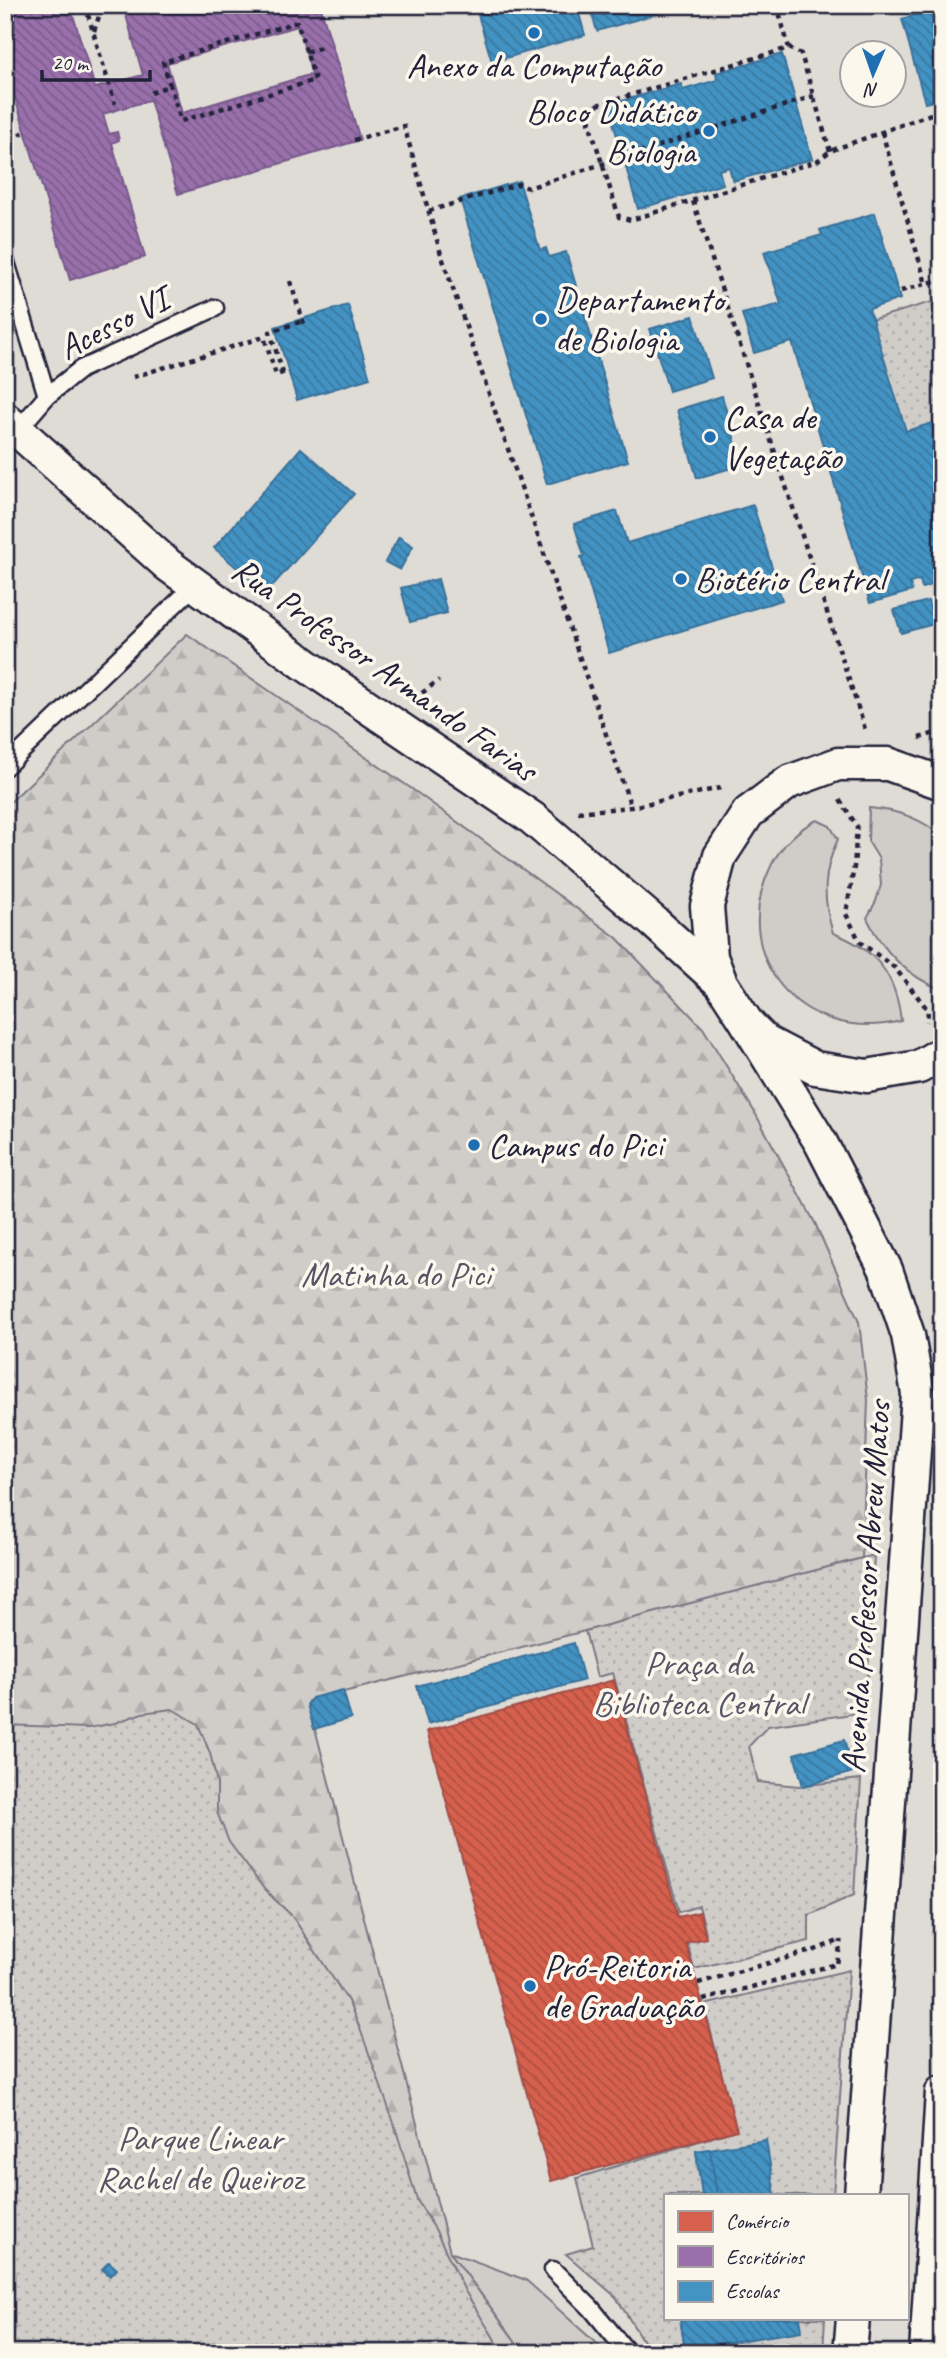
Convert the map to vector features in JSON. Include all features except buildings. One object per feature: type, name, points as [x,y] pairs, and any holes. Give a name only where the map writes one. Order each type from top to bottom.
[{"type":"street","name":"Rua Professor Armando Farias","points":[[11,425],[168,565],[306,665],[532,818],[655,923],[721,984]]},
{"type":"street","points":[[934,1043],[919,1066],[867,1076],[815,1068],[767,1043],[747,1023],[721,984],[711,957],[707,906],[720,856],[748,813],[789,782],[838,764],[888,764],[942,783]]},
{"type":"street","name":"Avenida Professor Abreu Matos","points":[[747,1023],[821,1143],[886,1270],[908,1335],[918,1394],[861,2194]]},
{"type":"street","points":[[926,2353],[918,2295],[942,2092]]},
{"type":"street","points":[[850,2353],[853,2320]]},
{"type":"lane","points":[[5,259],[47,396]]},
{"type":"lane","name":"Acesso VI","points":[[11,425],[81,369],[215,308]]},
{"type":"lane","points":[[5,767],[195,585]]},
{"type":"lane","points":[[553,2270],[591,2308],[628,2353]]},
{"type":"path","points":[[85,5],[115,104]]},
{"type":"path","points":[[94,33],[103,5]]},
{"type":"path","points":[[314,7],[320,5]]},
{"type":"path","points":[[777,5],[789,48]]},
{"type":"path","points":[[297,22],[315,80],[181,121],[170,85],[163,62],[297,22]]},
{"type":"path","points":[[306,52],[325,46]]},
{"type":"path","points":[[830,151],[801,54],[789,48],[597,105],[589,122],[619,217],[631,220],[817,161],[830,151],[942,110]]},
{"type":"path","points":[[151,93],[170,85]]},
{"type":"path","points":[[429,211],[519,184],[528,188],[814,96]]},
{"type":"path","points":[[354,140],[404,126],[441,254],[631,807]]},
{"type":"path","points":[[5,148],[14,136],[28,131]]},
{"type":"path","points":[[882,132],[926,284]]},
{"type":"path","points":[[693,201],[869,740]]},
{"type":"path","points":[[901,291],[942,279]]},
{"type":"path","points":[[126,379],[264,337],[275,375],[284,372],[270,332],[303,323],[290,281]]},
{"type":"path","points":[[408,705],[439,680]]},
{"type":"path","points":[[532,818],[631,807],[736,785]]},
{"type":"path","points":[[832,792],[857,827],[846,914],[860,942],[895,968],[928,1010],[934,1043]]},
{"type":"path","points":[[698,1983],[841,1940],[837,1964],[703,2000]]},
{"type":"shaded area","name":"Campus do Pici","points":[[5,5],[942,5],[942,2353],[5,2353]]},
{"type":"green space","points":[[942,299],[942,425],[905,436],[870,320]]},
{"type":"green space","name":"Matinha do Pici","points":[[187,634],[412,789],[616,937],[703,1028],[754,1111],[815,1223],[859,1322],[868,1400],[862,1558],[308,1701],[450,2252],[524,2353],[5,2353],[5,807]]},
{"type":"green space","points":[[869,808],[908,816],[942,837],[942,990],[918,978],[897,962],[867,918],[881,885],[879,859],[868,841]]},
{"type":"green space","points":[[817,820],[830,826],[838,839],[829,862],[826,885],[827,908],[833,933],[861,947],[881,966],[894,990],[901,1021],[865,1025],[832,1020],[804,1006],[782,986],[766,961],[758,931],[760,898],[772,864],[791,838]]},
{"type":"green space","name":"Praça da Biblioteca Central","points":[[874,1555],[866,1712],[768,1726],[749,1746],[758,1782],[799,1786],[861,1779],[854,1895],[809,1915],[809,1941],[694,1969],[686,1938],[706,1933],[699,1906],[679,1912],[613,1673],[597,1677],[585,1631]]},
{"type":"green space","name":"Parque Linear Rachel de Queiroz","points":[[172,1709],[198,1724],[210,1753],[217,1783],[217,1812],[229,1842],[265,1890],[292,1916],[348,2001],[394,2123],[417,2200],[435,2229],[465,2291],[503,2353],[5,2353],[5,1725],[88,1728],[115,1723],[142,1713]]},
{"type":"green space","points":[[849,1970],[833,2194],[664,2194],[664,2320],[825,2320],[823,2353],[650,2353],[616,2297],[566,2254],[593,2246],[577,2178],[736,2130],[704,2005]]},
{"type":"green space","points":[[450,2252],[526,2280],[607,2353],[524,2353]]},
{"type":"place","name":"Anexo da Computação","points":[[534,33]]},
{"type":"place","name":"Bloco Didático Biologia","points":[[709,131]]},
{"type":"place","name":"Departamento de Biologia","points":[[541,319]]},
{"type":"place","name":"Casa de Vegetação","points":[[710,437]]},
{"type":"place","name":"Biotério Central","points":[[681,579]]},
{"type":"place","name":"Campus do Pici","points":[[474,1145]]},
{"type":"place","name":"Pró-Reitoria de Graduação","points":[[530,1986]]}]
